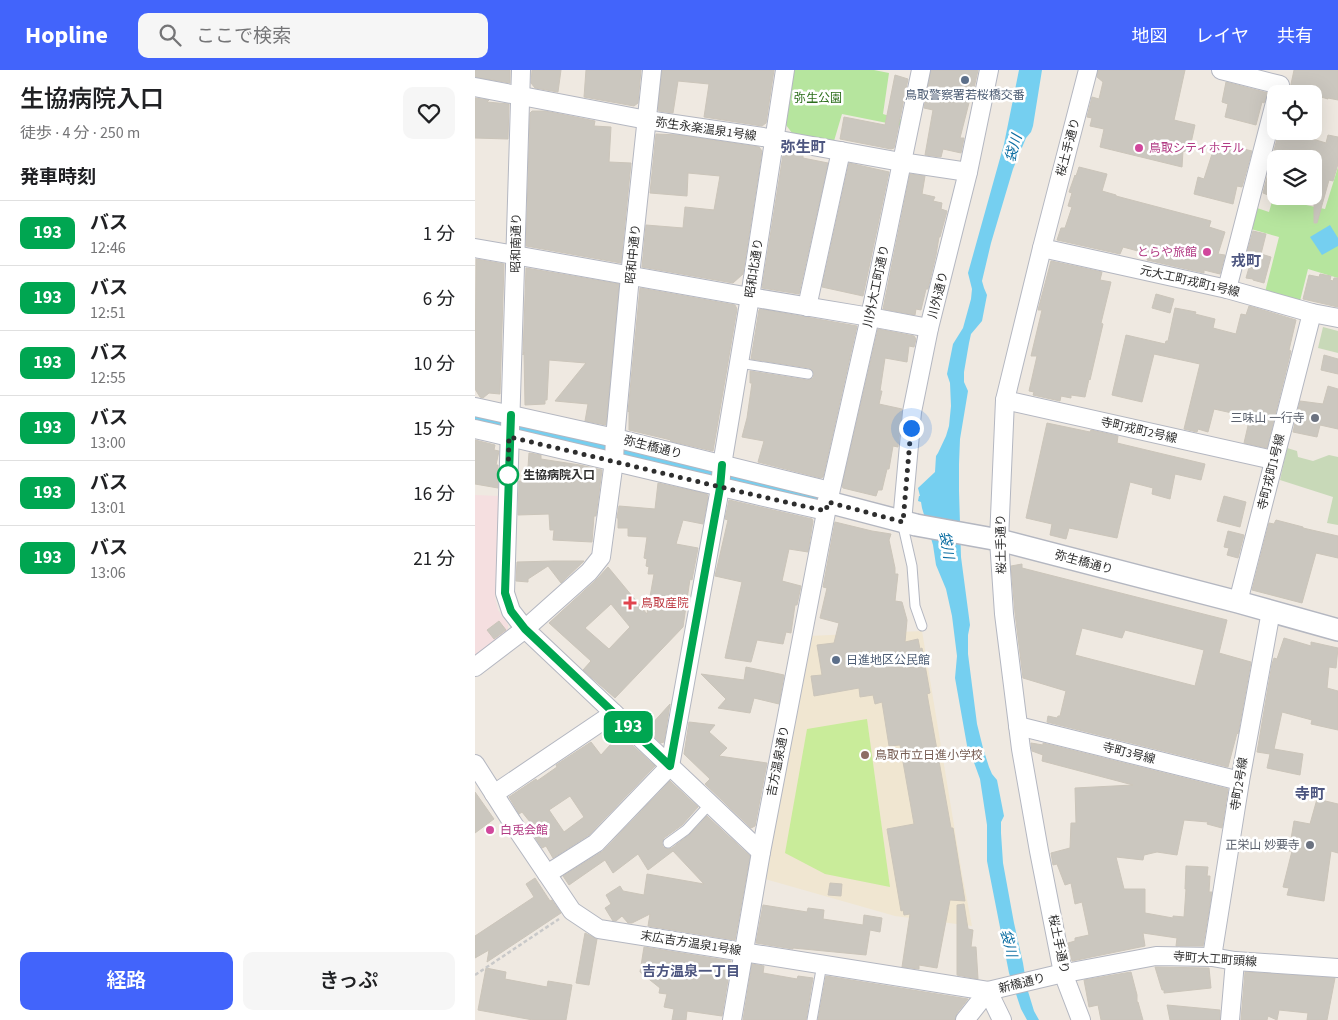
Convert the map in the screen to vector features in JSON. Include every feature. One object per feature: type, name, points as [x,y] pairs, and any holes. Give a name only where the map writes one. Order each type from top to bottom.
[{"type":"street","name":"昭和南通り","points":[[521,70],[505,593],[511,611],[525,629],[761,852]]},
{"type":"street","name":"昭和中通り","points":[[475,667],[525,629],[589,572],[601,557],[614,461],[630,276],[652,70]]},
{"type":"street","name":"昭和北通り","points":[[670,766],[720,488],[722,465],[785,70]]},
{"type":"street","name":"川外大工町通り","points":[[828,502],[870,316],[921,70]]},
{"type":"street","name":"川外通り","points":[[909,523],[911,412],[929,328],[968,172],[989,70]]},
{"type":"street","name":"桜土手通り","points":[[1081,1020],[1059,974],[1018,726],[993,538],[1005,400],[1088,70]]},
{"type":"street","points":[[1221,70],[1272,85]]},
{"type":"street","name":"弥生永楽温泉1号線","points":[[475,87],[647,120],[968,172]]},
{"type":"street","points":[[1227,289],[1267,134]]},
{"type":"street","points":[[807,307],[841,151]]},
{"type":"street","points":[[475,248],[807,307],[870,316],[929,328]]},
{"type":"street","name":"元大工町戎町1号線","points":[[1042,248],[1227,289],[1312,313],[1338,318]]},
{"type":"street","name":"寺町戎町1号線","points":[[1238,602],[1312,313]]},
{"type":"street","name":"寺町戎町2号線","points":[[1005,400],[1273,460]]},
{"type":"street","name":"弥生橋通り","points":[[475,408],[615,438],[722,465],[828,502],[909,523],[993,538],[1338,630]]},
{"type":"street","name":"弥生橋通り","points":[[475,430],[614,461],[720,488],[828,502]]},
{"type":"street","name":"吉方温泉通り","points":[[731,1020],[828,502]]},
{"type":"street","name":"寺町2号線","points":[[1212,957],[1240,781],[1271,611]]},
{"type":"street","points":[[494,794],[614,713]]},
{"type":"street","name":"寺町3号線","points":[[1018,726],[1240,781]]},
{"type":"street","name":"末広吉方温泉1号線","points":[[475,764],[572,911],[599,929],[991,991]]},
{"type":"street","points":[[547,874],[596,843],[670,766]]},
{"type":"street","name":"寺町大工町頭線","points":[[1059,974],[1156,956],[1212,957],[1235,961],[1338,968]]},
{"type":"street","points":[[1230,1020],[1235,961]]},
{"type":"street","name":"新橋通り","points":[[965,1020],[991,991],[1059,974]]},
{"type":"street","points":[[991,991],[1002,1020]]},
{"type":"lane","points":[[739,363],[808,374]]},
{"type":"lane","points":[[909,523],[915,606],[922,626]]},
{"type":"lane","points":[[668,843],[686,830],[710,804]]},
{"type":"lane","points":[[812,1020],[822,964]]},
{"type":"path","points":[[475,975],[572,911]]},
{"type":"shaded area","points":[[475,495],[499,496],[495,597],[498,610],[508,624],[508,632],[475,657]]},
{"type":"shaded area","name":"鳥取市立日進小学校","points":[[922,631],[972,926],[895,916],[765,879],[808,636]]},
{"type":"green space","name":"弥生公園","points":[[794,70],[874,70],[889,73],[883,114],[903,120],[902,126],[842,114],[834,141],[792,133],[786,125]]},
{"type":"green space","points":[[1338,167],[1338,278],[1308,269],[1299,305],[1264,296],[1279,237],[1251,229],[1257,208],[1269,212],[1271,205],[1306,205],[1325,209]]},
{"type":"green space","points":[[1323,327],[1338,331],[1338,353],[1318,348]]},
{"type":"green space","points":[[1287,448],[1297,451],[1298,457],[1313,461],[1329,455],[1338,457],[1338,525],[1327,523],[1333,497],[1280,480]]},
{"type":"green space","points":[[867,719],[890,887],[825,874],[785,853],[807,729]]},
{"type":"water","name":"袋川","points":[[1019,70],[1042,70],[1033,126],[1013,169],[991,243],[982,281],[987,295],[982,321],[971,334],[969,343],[964,372],[964,382],[968,391],[960,439],[959,491],[961,557],[970,625],[968,654],[977,724],[989,767],[997,780],[1004,816],[1001,822],[1003,863],[1027,988],[1034,1011],[1039,1020],[1027,1020],[1021,1009],[1009,973],[987,861],[987,825],[980,779],[968,751],[955,678],[957,656],[952,616],[946,589],[936,565],[933,545],[921,502],[918,501],[920,496],[918,488],[935,472],[936,456],[949,426],[951,406],[950,383],[947,374],[953,344],[963,328],[971,299],[972,289],[968,273],[1004,144]]},
{"type":"water","points":[[1330,225],[1338,238],[1338,246],[1322,255],[1310,237]]},
{"type":"building","points":[[475,70],[510,70],[510,83],[475,77]]},
{"type":"building","points":[[532,70],[561,70],[558,92],[535,88],[531,83]]},
{"type":"building","points":[[586,70],[641,70],[638,103],[634,106],[584,97]]},
{"type":"building","points":[[662,70],[774,70],[766,123],[762,126],[704,117],[709,84],[678,81],[673,113],[659,111]]},
{"type":"building","points":[[931,70],[978,70],[960,138],[964,138],[961,153],[943,149],[941,157],[925,155],[933,110],[924,108]]},
{"type":"building","points":[[1098,70],[1185,70],[1174,120],[1195,125],[1189,152],[1183,151],[1182,167],[1100,147],[1104,129],[1090,126],[1092,118],[1087,117],[1092,97],[1099,99],[1103,82],[1097,77]]},
{"type":"building","points":[[1294,70],[1338,70],[1338,100],[1322,97],[1322,85],[1291,85]]},
{"type":"building","points":[[895,75],[908,79],[894,148],[840,139],[844,117],[885,125]]},
{"type":"building","points":[[1226,82],[1267,93],[1264,103],[1262,102],[1256,125],[1225,117],[1228,104],[1222,102]]},
{"type":"building","points":[[475,98],[489,100],[487,102],[509,104],[508,139],[475,138]]},
{"type":"building","points":[[532,111],[545,111],[595,121],[594,126],[611,127],[609,162],[631,163],[621,263],[526,246],[530,113]]},
{"type":"building","points":[[656,134],[679,135],[759,147],[762,151],[743,274],[733,283],[642,267],[646,225],[683,228],[685,207],[714,210],[720,176],[688,173],[687,196],[650,193]]},
{"type":"building","points":[[1328,135],[1338,137],[1338,164],[1333,181],[1329,180],[1317,223],[1314,223],[1314,205],[1322,205],[1322,150],[1274,150],[1277,140],[1316,140],[1326,143]]},
{"type":"building","points":[[1218,143],[1252,151],[1242,187],[1237,186],[1233,204],[1194,194],[1198,177],[1204,179],[1212,154],[1214,155]]},
{"type":"building","points":[[787,152],[803,155],[803,158],[828,163],[799,294],[762,288],[783,155]]},
{"type":"building","points":[[849,163],[889,172],[863,296],[822,287]]},
{"type":"building","points":[[1079,167],[1107,174],[1102,191],[1211,221],[1209,227],[1225,232],[1218,254],[1225,255],[1220,274],[1204,270],[1204,273],[1147,260],[1149,254],[1123,247],[1120,254],[1057,240],[1061,228],[1065,228],[1072,207],[1068,206],[1072,193],[1069,192]]},
{"type":"building","points":[[910,174],[925,176],[922,194],[935,197],[933,201],[942,203],[941,209],[947,211],[939,237],[928,289],[926,289],[921,310],[916,309],[915,315],[883,309]]},
{"type":"building","points":[[1267,178],[1267,195],[1263,193]]},
{"type":"building","points":[[1253,231],[1266,234],[1261,254],[1271,257],[1264,283],[1246,278],[1252,257],[1246,256]]},
{"type":"building","points":[[476,259],[504,264],[500,394],[489,393],[483,398],[480,397],[475,389]]},
{"type":"building","points":[[1051,261],[1102,272],[1100,280],[1111,282],[1085,397],[1071,395],[1071,398],[1061,396],[1060,401],[1033,395],[1034,392],[1029,391],[1037,356],[1031,356],[1042,310],[1038,310]]},
{"type":"building","points":[[526,268],[619,284],[606,425],[585,421],[588,404],[555,401],[586,363],[549,360],[547,400],[545,400],[545,404],[525,405],[524,352],[523,355]]},
{"type":"building","points":[[1320,274],[1331,276],[1330,280],[1333,281],[1334,278],[1338,278],[1338,307],[1303,299],[1309,275],[1319,277]]},
{"type":"building","points":[[640,288],[735,305],[737,309],[713,451],[629,430],[628,412]]},
{"type":"building","points":[[1156,294],[1174,299],[1170,313],[1152,308]]},
{"type":"building","points":[[1249,306],[1296,320],[1289,350],[1291,351],[1267,448],[1244,443],[1250,417],[1214,409],[1208,432],[1198,429],[1197,432],[1184,429],[1200,364],[1154,354],[1142,402],[1112,395],[1126,335],[1165,344],[1168,341],[1175,308],[1196,312],[1195,314],[1215,319],[1213,328],[1236,334],[1241,314],[1246,315]]},
{"type":"building","points":[[760,309],[857,326],[823,477],[821,478],[758,462],[764,441],[742,437],[752,383],[750,383],[750,371],[807,380],[813,378],[814,374],[809,368],[751,359]]},
{"type":"building","points":[[878,329],[914,336],[916,339],[914,347],[909,346],[907,362],[885,358],[879,404],[902,409],[898,447],[893,446],[889,469],[887,469],[882,490],[878,490],[876,496],[843,488],[842,486]]},
{"type":"building","points":[[1324,355],[1338,359],[1338,374],[1321,370]]},
{"type":"building","points":[[1328,386],[1338,389],[1338,429],[1320,425],[1317,437],[1293,432],[1300,401],[1323,404]]},
{"type":"building","points":[[1047,423],[1118,436],[1117,443],[1205,464],[1201,480],[1175,474],[1170,499],[1152,494],[1153,488],[1130,482],[1117,538],[1069,528],[1066,539],[1050,535],[1052,524],[1026,518]]},
{"type":"building","points":[[475,440],[495,445],[494,450],[499,451],[496,465],[498,465],[498,488],[475,484]]},
{"type":"building","points":[[529,453],[541,455],[541,459],[602,470],[596,516],[594,516],[592,542],[553,540],[554,530],[550,530],[549,514],[518,515],[519,481],[527,481]]},
{"type":"building","points":[[658,483],[707,494],[708,497],[703,524],[683,520],[676,544],[698,548],[692,580],[690,579],[683,627],[615,698],[583,670],[591,661],[549,623],[608,567],[647,614],[654,574],[648,574],[647,559],[644,558],[647,537],[628,536],[628,528],[618,528],[617,518],[619,506],[655,509]],"holes":[[[611,604],[630,627],[609,649],[585,628]]]},
{"type":"building","points":[[1224,496],[1246,502],[1240,527],[1217,521]]},
{"type":"building","points":[[729,500],[812,519],[813,521],[808,552],[789,549],[782,581],[801,586],[797,605],[795,605],[791,633],[786,632],[783,644],[757,640],[751,662],[725,658],[742,582],[715,576],[728,520],[725,519]]},
{"type":"building","points":[[1276,520],[1338,536],[1338,558],[1316,553],[1302,603],[1252,590],[1269,523],[1274,524]]},
{"type":"building","points":[[835,522],[891,534],[889,540],[895,574],[898,574],[895,601],[902,602],[907,620],[905,642],[918,639],[920,649],[922,648],[930,693],[927,694],[965,901],[950,900],[937,968],[919,965],[919,969],[902,967],[910,914],[904,915],[903,910],[901,911],[887,829],[914,824],[900,745],[889,746],[882,702],[875,704],[873,695],[860,697],[859,688],[814,696],[811,676],[822,675],[817,645],[834,643],[839,623],[820,618],[827,588],[823,587]]},
{"type":"building","points":[[1228,531],[1244,535],[1238,558],[1227,555],[1229,548],[1224,547]]},
{"type":"building","points":[[584,561],[561,583],[548,566],[528,579],[528,582],[516,581],[517,562]]},
{"type":"building","points":[[1022,564],[1022,568],[1227,620],[1219,653],[1251,662],[1238,734],[1228,767],[1047,722],[1048,716],[1057,718],[1060,716],[1066,691],[1023,678],[1011,566]],"holes":[[[1082,628],[1122,638],[1125,630],[1204,650],[1195,686],[1075,655]]]},
{"type":"building","points":[[499,621],[506,630],[494,639],[487,630]]},
{"type":"building","points":[[1284,638],[1311,646],[1311,642],[1338,648],[1336,668],[1329,667],[1327,688],[1338,691],[1338,730],[1311,724],[1312,720],[1282,712],[1274,749],[1303,754],[1300,775],[1267,768],[1270,754],[1257,752],[1272,664],[1274,658],[1277,659]]},
{"type":"building","points":[[746,667],[784,675],[779,704],[754,698],[750,713],[718,708],[726,699],[701,674],[744,680]]},
{"type":"building","points":[[670,704],[664,742],[661,743],[652,735],[656,731],[650,726]]},
{"type":"building","points":[[689,722],[715,725],[709,732],[727,748],[719,756],[767,763],[755,826],[751,828],[705,784],[710,779],[684,754]]},
{"type":"building","points":[[620,734],[655,766],[589,835],[553,858],[546,846],[542,848],[534,836],[539,833],[522,812],[519,814],[509,797],[536,779],[537,781],[557,767],[556,765],[591,742],[601,755]],"holes":[[[570,796],[584,817],[564,832],[549,810]]]},
{"type":"building","points":[[1031,743],[1043,745],[1043,743],[1228,789],[1222,828],[1207,824],[1208,822],[1184,820],[1177,855],[1157,852],[1144,855],[1143,860],[1116,857],[1124,889],[1145,889],[1145,913],[1173,918],[1173,916],[1184,917],[1186,866],[1208,867],[1207,876],[1210,876],[1209,892],[1212,892],[1203,946],[1176,946],[1177,938],[1143,933],[1145,946],[1072,961],[1068,943],[1075,941],[1075,938],[1089,935],[1082,902],[1075,904],[1071,883],[1065,885],[1057,864],[1053,865],[1051,853],[1070,848],[1071,823],[1076,823],[1075,788],[1133,785],[1042,761],[1043,755],[1032,751]]},
{"type":"building","points":[[670,781],[698,807],[682,825],[664,838],[663,847],[672,848],[690,834],[707,816],[750,856],[735,940],[648,926],[650,914],[632,923],[628,923],[622,916],[613,921],[605,908],[611,904],[606,895],[620,886],[623,891],[644,895],[647,874],[704,884],[673,851],[648,870],[638,854],[613,873],[605,860],[569,885],[563,876],[603,851]]},
{"type":"building","points":[[475,792],[494,819],[475,833]]},
{"type":"building","points":[[1317,799],[1338,804],[1338,853],[1331,851],[1324,901],[1287,895],[1289,888],[1283,887],[1292,851],[1289,851],[1294,821],[1310,824]]},
{"type":"building","points":[[535,878],[550,901],[552,900],[561,913],[487,962],[489,950],[475,958],[475,936],[534,897],[526,884]]},
{"type":"building","points":[[830,883],[842,884],[841,896],[828,895]]},
{"type":"building","points":[[964,904],[968,929],[973,930],[971,947],[976,947],[978,979],[957,975],[957,905]]},
{"type":"building","points":[[763,905],[807,912],[808,908],[824,910],[823,919],[863,925],[864,915],[882,918],[880,932],[870,930],[866,955],[793,949],[756,943]]},
{"type":"building","points":[[585,933],[597,939],[589,985],[576,983]]},
{"type":"building","points":[[644,947],[731,961],[722,1016],[687,1011],[686,1020],[672,1020],[674,1009],[664,1007],[667,994],[659,993],[660,988],[640,972]]},
{"type":"building","points":[[752,964],[764,966],[763,973],[797,979],[798,976],[813,978],[806,1020],[743,1020]]},
{"type":"building","points":[[1155,967],[1209,968],[1211,988],[1164,993]]},
{"type":"building","points":[[486,968],[506,972],[505,979],[547,987],[548,981],[572,985],[566,1020],[533,1020],[478,1010]]},
{"type":"building","points":[[1131,972],[1143,1020],[1101,1020],[1098,1005],[1089,1007],[1084,980]]},
{"type":"building","points":[[1245,972],[1335,978],[1327,1020],[1307,1020],[1308,1013],[1279,1010],[1277,1020],[1268,1016],[1267,1020],[1241,1020]]},
{"type":"building","points":[[826,976],[968,999],[957,1013],[955,1020],[818,1020]]},
{"type":"building","points":[[1167,1005],[1220,1010],[1220,1020],[1170,1020]]},
{"type":"waterway","points":[[475,418],[812,498]]},
{"type":"bus line","name":"193","points":[[511,415],[505,593],[511,611],[525,629],[670,766],[720,488],[722,465]]},
{"type":"place","name":"鳥取警察署若桜橋交番","points":[[965,80]]},
{"type":"place","name":"鳥取シティホテル","points":[[1139,148]]},
{"type":"place","name":"とらや旅館","points":[[1207,252]]},
{"type":"place","name":"三味山 一行寺","points":[[1315,418]]},
{"type":"place","name":"生協病院入口","points":[[508,475]]},
{"type":"place","name":"鳥取産院","points":[[630,603]]},
{"type":"place","name":"日進地区公民館","points":[[836,660]]},
{"type":"place","name":"鳥取市立日進小学校","points":[[865,755]]},
{"type":"place","name":"白兎会館","points":[[490,830]]},
{"type":"place","name":"正栄山 妙要寺","points":[[1310,845]]},
{"type":"district","name":"弥生町","points":[[803,147]]},
{"type":"district","name":"戎町","points":[[1246,261]]},
{"type":"district","name":"寺町","points":[[1310,794]]},
{"type":"district","name":"吉方温泉一丁目","points":[[691,971]]},
{"type":"route","points":[[508,475],[509,437],[720,488],[826,511],[828,502],[903,522],[911,428]]}]
